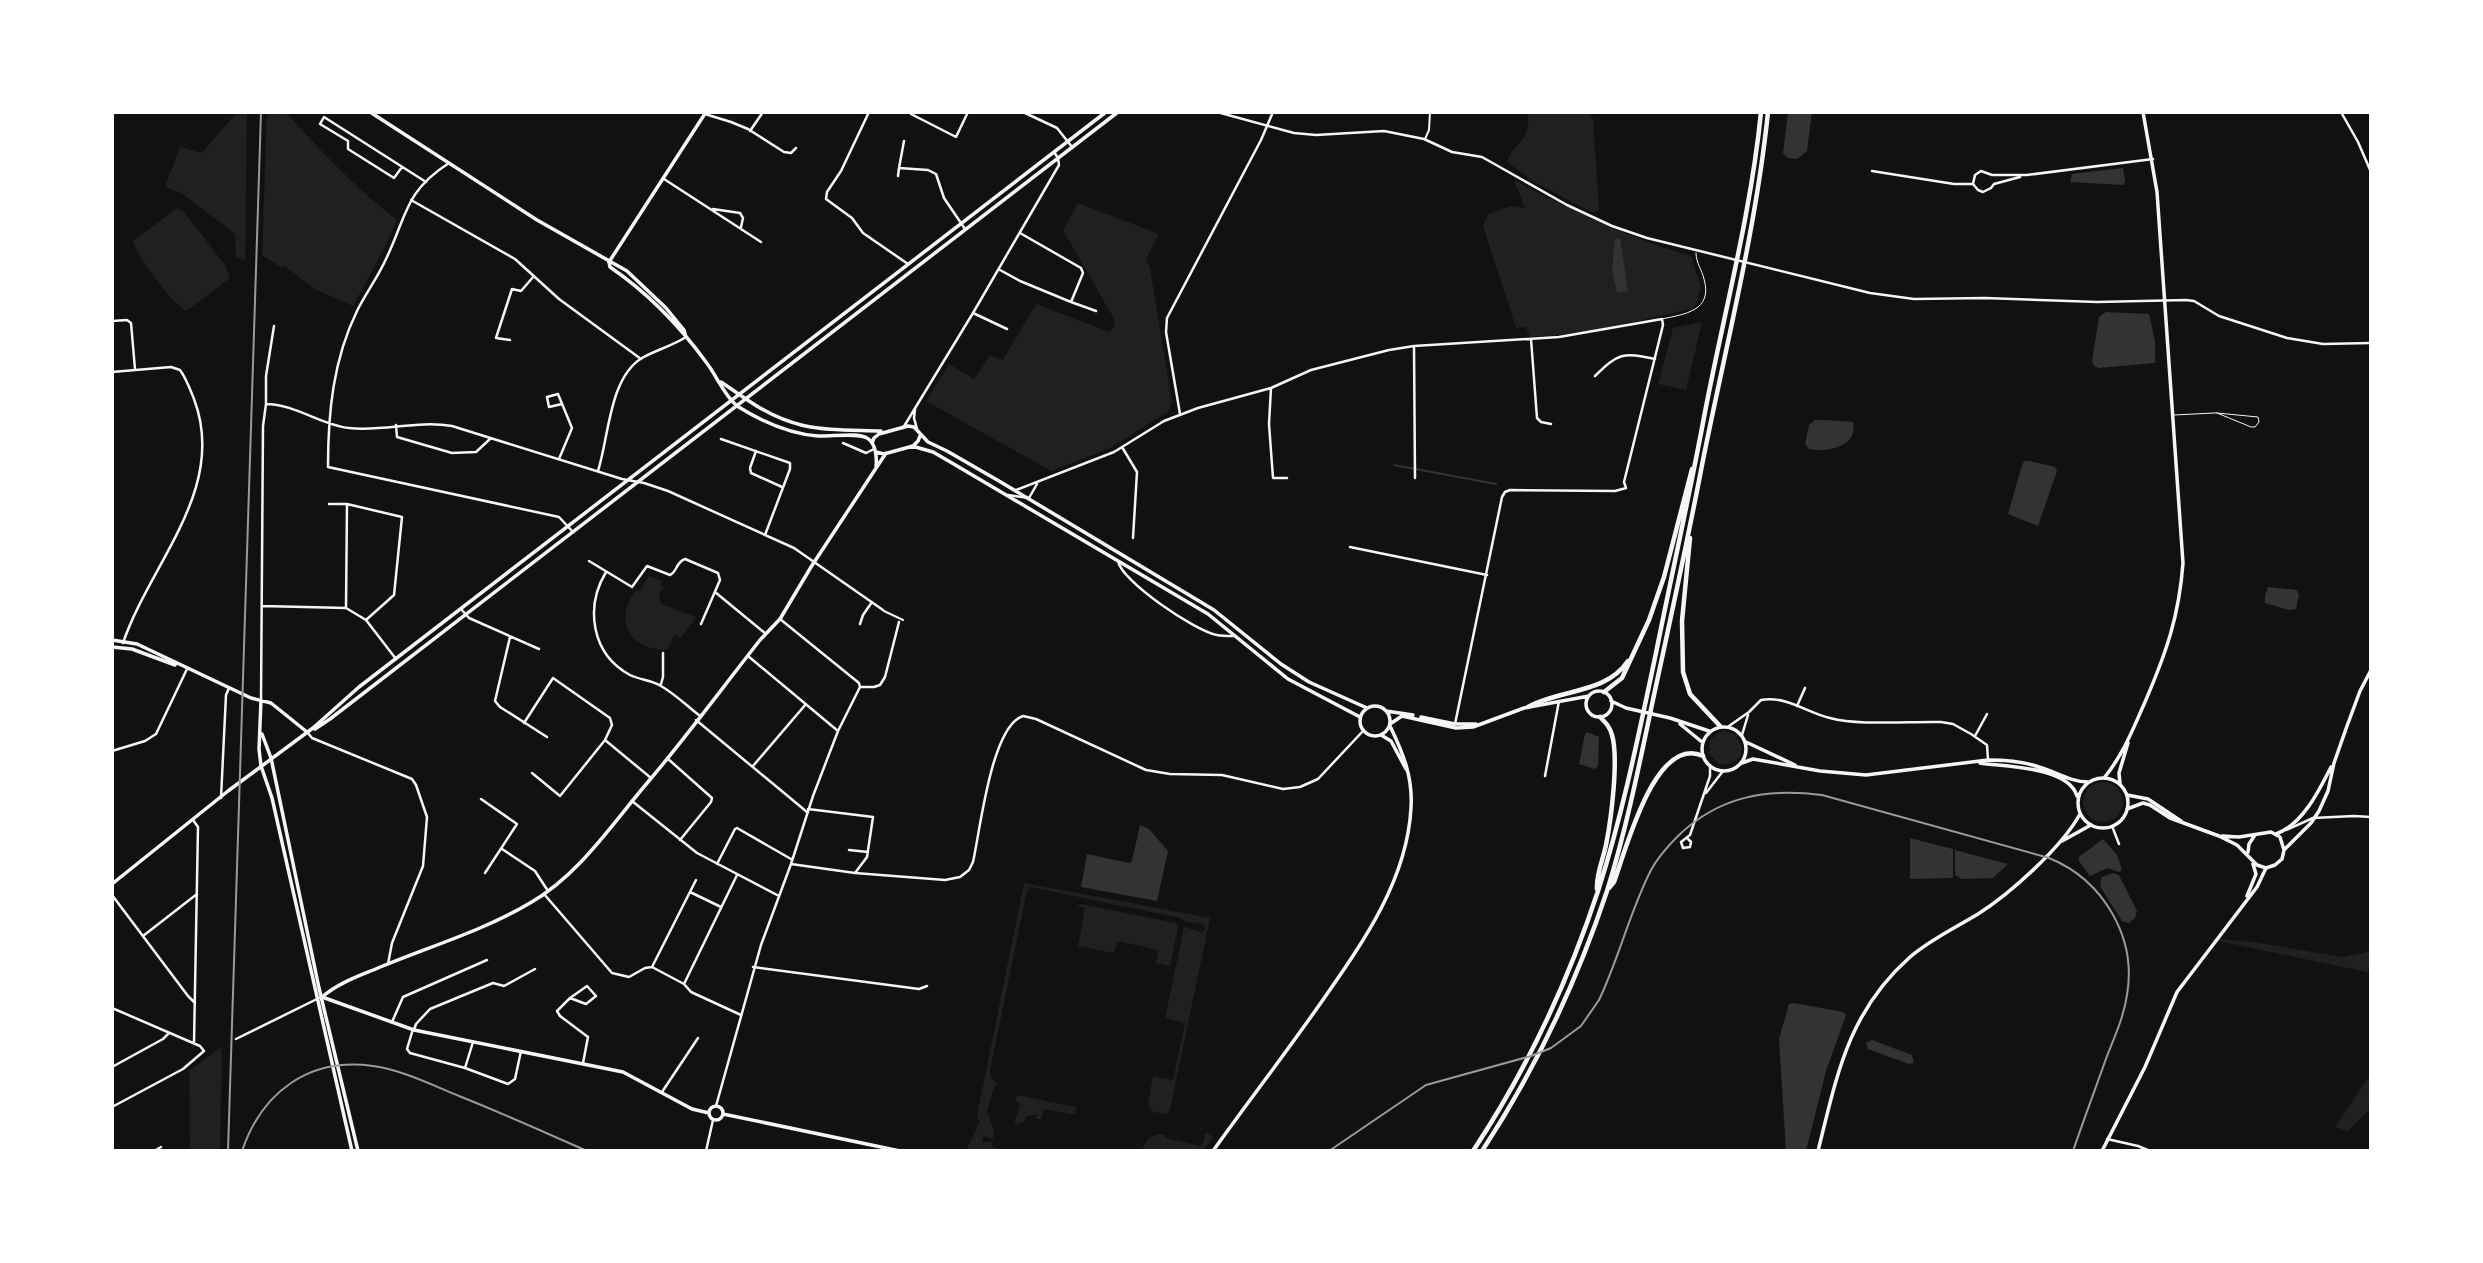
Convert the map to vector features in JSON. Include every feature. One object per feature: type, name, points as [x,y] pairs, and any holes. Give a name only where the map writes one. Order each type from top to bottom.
[{"type":"highway","points":[[1473,1151],[1490,1125],[1548,1015],[1598,892],[1631,770],[1696,459],[1745,215],[1761,112]]},
{"type":"highway","points":[[1482,1151],[1555,1018],[1606,891],[1638,774],[1689,530],[1750,228],[1765,146],[1768,112]]},
{"type":"highway","points":[[1604,692],[1622,678],[1661,588],[1696,459]]},
{"type":"highway","points":[[1689,530],[1690,545],[1682,621],[1683,672],[1690,694],[1720,726]]},
{"type":"highway","points":[[1528,707],[1599,684],[1615,676],[1636,649]]},
{"type":"highway","points":[[1598,892],[1597,880],[1612,803],[1614,754],[1612,733],[1600,717]]},
{"type":"highway","points":[[1606,891],[1615,882],[1642,807],[1660,771],[1668,762],[1685,753],[1703,756]]},
{"type":"street","points":[[370,112],[609,262],[610,267],[652,299],[687,337],[737,406],[786,430],[818,436],[863,436],[872,443],[876,469]]},
{"type":"street","points":[[750,131],[763,112]]},
{"type":"street","points":[[869,112],[841,171],[827,192],[826,199],[852,218],[863,233],[908,264]]},
{"type":"street","points":[[910,113],[916,112]]},
{"type":"street","points":[[910,113],[956,137],[968,112]]},
{"type":"street","points":[[1023,112],[1057,128],[1072,147]]},
{"type":"street","points":[[112,884],[396,659],[1106,112]]},
{"type":"street","points":[[307,732],[330,719],[1118,112]]},
{"type":"street","points":[[1217,112],[1265,127],[1316,135],[1384,131],[1424,139],[1452,152],[1482,157],[1567,205],[1612,226],[1647,238],[1870,293],[1914,299],[2194,302],[2219,316],[2306,342],[2371,343]]},
{"type":"street","points":[[1180,414],[1166,332],[1167,318],[1261,140],[1273,112]]},
{"type":"street","points":[[1424,139],[1429,130],[1430,112]]},
{"type":"street","points":[[1974,763],[2018,766],[2052,775],[2073,788],[2080,814],[2091,825],[2099,828],[2112,826],[2122,819],[2127,809],[2127,795],[2120,784],[2119,773],[2128,741],[2169,644],[2181,589],[2183,546],[2166,301],[2152,159],[2143,112]]},
{"type":"street","points":[[2341,112],[2371,172]]},
{"type":"street","points":[[609,262],[706,113],[730,121],[784,152],[791,153],[796,148]]},
{"type":"street","points":[[402,167],[394,178],[348,149],[348,141],[320,124],[324,117],[426,182]]},
{"type":"street","points":[[898,176],[904,141]]},
{"type":"street","points":[[903,428],[1059,165],[1054,152]]},
{"type":"street","points":[[1973,184],[1975,175],[1981,171],[1992,175],[2027,175],[2152,159]]},
{"type":"street","points":[[449,163],[410,200],[386,260],[358,310],[345,340],[336,369],[328,423],[328,467],[559,517],[573,532]]},
{"type":"street","points":[[899,168],[928,170],[936,174],[944,198],[965,229]]},
{"type":"street","points":[[1872,171],[1954,184],[1973,184]]},
{"type":"street","points":[[1992,175],[1994,184]]},
{"type":"street","points":[[1973,184],[1983,192],[1994,184],[2027,175]]},
{"type":"street","points":[[664,179],[761,242]]},
{"type":"street","points":[[410,200],[503,252],[579,314],[641,359]]},
{"type":"street","points":[[710,208],[740,213],[743,218],[741,229]]},
{"type":"street","points":[[1020,233],[1081,268],[1083,273],[1071,302]]},
{"type":"street","points":[[928,248],[933,255]]},
{"type":"street","points":[[999,269],[1020,281],[1096,311]]},
{"type":"street","points":[[510,340],[496,338],[512,289],[520,290],[534,276]]},
{"type":"street","points":[[973,313],[1007,329]]},
{"type":"street","points":[[112,321],[127,320],[131,323],[135,370]]},
{"type":"street","points":[[1016,491],[1122,447],[1151,428],[1180,414],[1271,388],[1311,370],[1414,346],[1531,339],[1662,320],[1663,325],[1624,482],[1626,488],[1615,491],[1510,490],[1502,497],[1455,724]]},
{"type":"street","points":[[274,326],[266,376],[267,404],[263,426],[259,749],[358,1151]]},
{"type":"street","points":[[598,471],[617,391],[629,370],[641,359],[687,337]]},
{"type":"street","points":[[1531,339],[1537,418],[1541,422],[1551,424]]},
{"type":"street","points":[[1414,346],[1415,478]]},
{"type":"street","points":[[1595,376],[1612,359],[1632,354],[1655,359]]},
{"type":"street","points":[[112,372],[178,369],[182,372],[200,417],[203,443],[200,475],[193,499],[122,647]]},
{"type":"street","points":[[719,381],[789,423],[822,430],[894,431]]},
{"type":"street","points":[[1271,388],[1269,424],[1273,478],[1287,478]]},
{"type":"street","points":[[559,459],[572,430],[562,404],[558,394],[547,397],[549,407],[562,404]]},
{"type":"street","points":[[267,404],[352,429],[396,425],[445,425],[668,491],[794,548],[901,621],[883,681],[874,687],[860,687]]},
{"type":"street","points":[[874,450],[881,454],[886,453],[912,446],[918,441],[914,418],[916,406]]},
{"type":"street","points":[[786,430],[789,423]]},
{"type":"street","points":[[396,425],[397,437],[452,453],[476,452],[486,445],[490,438]]},
{"type":"street","points":[[872,443],[877,435],[909,426],[928,442],[947,450],[1029,498],[1214,610],[1281,664],[1309,682],[1367,708],[1377,706],[1455,724],[1481,724]]},
{"type":"street","points":[[721,439],[790,463],[765,535]]},
{"type":"street","points":[[843,443],[866,453],[874,450]]},
{"type":"street","points":[[912,446],[943,457],[1208,614],[1288,679],[1360,717]]},
{"type":"street","points":[[1122,447],[1137,472],[1133,538]]},
{"type":"street","points":[[756,451],[750,468],[752,474],[782,487]]},
{"type":"street","points":[[236,1039],[319,998],[331,989],[509,914],[546,893],[591,851],[780,619],[886,453]]},
{"type":"street","points":[[1029,498],[1037,482]]},
{"type":"street","points":[[1008,495],[1029,498]]},
{"type":"street","points":[[329,504],[347,504],[402,517],[394,596],[366,620]]},
{"type":"street","points":[[346,608],[347,504]]},
{"type":"street","points":[[1350,547],[1487,575]]},
{"type":"street","points":[[589,561],[632,587],[647,566],[670,575],[680,561],[687,559],[719,575],[720,580],[701,624]]},
{"type":"street","points":[[1118,561],[1127,577],[1181,619],[1215,635],[1237,637]]},
{"type":"street","points":[[606,572],[595,595],[593,611],[594,626],[602,648],[611,660],[631,675],[660,685],[752,767],[808,811],[872,816],[874,820],[868,852],[855,873]]},
{"type":"street","points":[[715,592],[766,634]]},
{"type":"street","points":[[860,624],[872,602]]},
{"type":"street","points":[[262,606],[346,608],[366,620],[396,659]]},
{"type":"street","points":[[461,609],[465,615],[539,649]]},
{"type":"street","points":[[780,619],[859,683],[860,687]]},
{"type":"street","points":[[510,637],[495,701],[523,723],[547,737]]},
{"type":"street","points":[[112,640],[137,644],[187,670],[251,698],[271,703],[312,738],[412,779],[428,827],[423,866],[392,943],[388,964]]},
{"type":"street","points":[[112,646],[180,666]]},
{"type":"street","points":[[660,685],[663,677],[663,653]]},
{"type":"street","points":[[748,656],[838,731]]},
{"type":"street","points":[[112,751],[145,741],[156,734],[187,670]]},
{"type":"street","points":[[2253,862],[2266,867],[2279,862],[2284,850],[2315,818],[2328,791],[2334,763],[2357,698],[2371,670]]},
{"type":"street","points":[[523,723],[553,678],[610,718],[612,725],[605,740],[560,796],[532,773]]},
{"type":"street","points":[[709,1113],[712,1107],[716,1106],[753,967],[808,811],[838,731],[860,687]]},
{"type":"street","points":[[221,798],[226,695],[230,688]]},
{"type":"street","points":[[1797,706],[1805,688]]},
{"type":"street","points":[[1381,735],[1402,716],[1456,728],[1473,727],[1528,707],[1577,700],[1593,692],[1604,692],[1612,701],[1626,708],[1676,720],[1709,732]]},
{"type":"street","points":[[1587,707],[1589,696]]},
{"type":"street","points":[[1742,735],[1749,712],[1756,702],[1777,699],[1830,718],[1847,721],[1953,724],[1987,746],[1988,761]]},
{"type":"street","points":[[1577,700],[1594,716],[1600,717],[1609,711],[1626,708]]},
{"type":"street","points":[[1545,776],[1559,701]]},
{"type":"street","points":[[1609,711],[1612,701]]},
{"type":"street","points":[[752,767],[806,705]]},
{"type":"street","points":[[1367,708],[1360,717],[1363,731],[1371,736],[1381,735],[1391,741],[1409,777]]},
{"type":"street","points":[[1213,1151],[1334,983],[1386,901],[1399,865],[1411,810],[1409,777],[1386,710]]},
{"type":"street","points":[[1728,726],[1749,712]]},
{"type":"street","points":[[1975,736],[1987,714]]},
{"type":"street","points":[[717,864],[737,828],[792,862],[855,873],[945,880],[957,878],[965,873],[973,862],[982,809],[999,752],[1008,729],[1019,717],[1036,719],[1153,771],[1178,775],[1222,775],[1283,789],[1300,787],[1318,779],[1363,731]]},
{"type":"street","points":[[1676,720],[1702,743]]},
{"type":"street","points":[[1742,763],[1747,750],[1742,735],[1728,726],[1720,726],[1709,732],[1702,743],[1703,756],[1710,766],[1723,771],[1753,759],[1866,775],[1988,761],[2020,762],[2054,771],[2076,782],[2104,778],[2120,784]]},
{"type":"street","points":[[261,731],[271,758],[352,1151]]},
{"type":"street","points":[[605,740],[651,778]]},
{"type":"street","points":[[2104,778],[2128,741]]},
{"type":"street","points":[[1746,743],[1802,768]]},
{"type":"street","points":[[667,758],[712,798],[680,840]]},
{"type":"street","points":[[2286,831],[2306,809],[2334,763]]},
{"type":"street","points":[[1688,839],[1704,795],[1710,766]]},
{"type":"street","points":[[1704,795],[1723,771]]},
{"type":"street","points":[[2078,799],[2088,782]]},
{"type":"street","points":[[2127,795],[2148,799],[2185,824]]},
{"type":"street","points":[[481,799],[517,824],[485,873]]},
{"type":"street","points":[[632,801],[697,853],[779,896]]},
{"type":"street","points":[[2127,809],[2143,803],[2185,824],[2219,836],[2249,855],[2256,874],[2245,901]]},
{"type":"street","points":[[1818,1151],[1844,1051],[1854,1028],[1875,995],[1921,948],[2000,899],[2059,844],[2080,814]]},
{"type":"street","points":[[2276,834],[2315,818],[2371,817]]},
{"type":"street","points":[[193,820],[198,827],[194,1043]]},
{"type":"street","points":[[2059,844],[2091,825]]},
{"type":"street","points":[[2112,826],[2119,844]]},
{"type":"street","points":[[2219,836],[2239,837],[2266,831],[2276,834],[2283,841],[2284,850]]},
{"type":"street","points":[[2249,855],[2249,844],[2255,835]]},
{"type":"street","points":[[502,849],[535,871],[546,893],[612,973],[629,977],[652,967],[684,984],[691,992],[741,1015]]},
{"type":"street","points":[[849,850],[868,852]]},
{"type":"street","points":[[2102,1151],[2145,1068],[2177,992],[2258,887],[2266,867]]},
{"type":"street","points":[[684,984],[737,875]]},
{"type":"street","points":[[652,967],[696,880]]},
{"type":"street","points":[[690,892],[721,907]]},
{"type":"street","points":[[143,936],[197,894]]},
{"type":"street","points":[[112,895],[195,1003]]},
{"type":"street","points":[[392,1022],[403,997],[487,960]]},
{"type":"street","points":[[753,967],[919,989],[927,986]]},
{"type":"street","points":[[521,1050],[515,1079],[511,1084],[408,1052],[407,1049],[416,1024],[430,1009],[493,983],[504,986],[535,969]]},
{"type":"street","points":[[570,998],[586,1004],[596,996],[587,986],[570,998],[557,1011],[588,1037],[583,1063]]},
{"type":"street","points":[[319,998],[414,1030],[623,1072],[692,1109],[709,1113],[713,1120],[706,1151]]},
{"type":"street","points":[[112,1008],[204,1049],[202,1054],[183,1069],[112,1107]]},
{"type":"street","points":[[112,1067],[169,1033]]},
{"type":"street","points":[[662,1092],[698,1038]]},
{"type":"street","points":[[464,1068],[473,1042]]},
{"type":"street","points":[[716,1106],[722,1109],[723,1114]]},
{"type":"street","points":[[713,1120],[720,1119],[723,1114]]},
{"type":"street","points":[[723,1114],[900,1151]]},
{"type":"street","points":[[2107,1139],[2150,1151]]},
{"type":"street","points":[[154,1151],[161,1147]]},
{"type":"street","points":[[2190,1151],[2208,1151]]},
{"type":"lane","points":[[1662,320],[1695,311],[1701,305],[1705,288],[1697,263],[1697,250]]},
{"type":"lane","points":[[2174,415],[2217,413],[2255,415],[2259,422],[2252,427],[2217,413]]},
{"type":"shaded area","points":[[237,112],[247,112],[245,260],[236,258],[235,234],[181,193],[165,187],[180,147],[202,153]]},
{"type":"shaded area","points":[[267,112],[285,112],[353,182],[397,220],[353,306],[315,289],[283,265],[282,268],[262,255]]},
{"type":"shaded area","points":[[1528,112],[1593,112],[1590,114],[1593,119],[1599,209],[1596,212],[1591,212],[1531,180],[1507,162],[1527,131]]},
{"type":"shaded area","points":[[1788,112],[1812,112],[1807,151],[1797,159],[1788,158],[1783,153]]},
{"type":"shaded area","points":[[2123,168],[2123,185],[2070,182],[2072,174]]},
{"type":"shaded area","points":[[1514,180],[1623,232],[1691,256],[1701,288],[1694,308],[1572,333],[1530,337],[1526,327],[1516,328],[1483,226],[1488,214],[1511,206],[1525,208]]},
{"type":"shaded area","points":[[1078,203],[1159,234],[1146,259],[1150,268],[1172,402],[1168,412],[1108,449],[1051,471],[926,401],[949,364],[974,379],[990,356],[1003,360],[1036,304],[1110,332],[1115,324],[1113,317],[1063,230]]},
{"type":"shaded area","points":[[177,208],[185,213],[225,265],[230,278],[186,311],[156,279],[133,241]]},
{"type":"shaded area","points":[[1620,238],[1628,291],[1617,293],[1612,269],[1615,239]]},
{"type":"shaded area","points":[[2106,312],[2149,314],[2155,341],[2155,363],[2099,368],[2094,366],[2092,361],[2099,317]]},
{"type":"shaded area","points":[[1702,322],[1686,390],[1658,384],[1673,328]]},
{"type":"shaded area","points":[[1815,420],[1853,422],[1851,437],[1832,449],[1809,449],[1805,444],[1809,425]]},
{"type":"shaded area","points":[[2024,461],[2055,467],[2057,471],[2038,526],[2008,514],[2022,465]]},
{"type":"shaded area","points":[[649,576],[662,581],[660,586],[663,587],[659,596],[661,604],[696,617],[681,638],[675,634],[667,650],[654,649],[634,639],[626,622],[629,601],[636,590],[640,591]]},
{"type":"shaded area","points":[[2268,587],[2297,590],[2299,595],[2296,609],[2289,610],[2265,603]]},
{"type":"shaded area","points":[[1722,730],[1735,734],[1742,746],[1740,757],[1730,764],[1719,764],[1709,753],[1710,740]]},
{"type":"shaded area","points":[[1587,732],[1599,737],[1598,766],[1595,769],[1579,764]]},
{"type":"shaded area","points":[[2103,782],[2111,783],[2117,788],[2122,794],[2122,810],[2117,816],[2111,821],[2103,822],[2095,821],[2089,816],[2084,810],[2083,802],[2084,794],[2089,788],[2095,783]]},
{"type":"shaded area","points":[[1140,825],[1149,829],[1168,851],[1157,901],[1081,887],[1087,854],[1129,863],[1132,861]]},
{"type":"shaded area","points":[[1910,838],[1953,849],[1953,878],[1910,879]]},
{"type":"shaded area","points":[[2103,839],[2117,855],[2122,870],[2119,872],[2107,868],[2090,876],[2079,857]]},
{"type":"shaded area","points":[[1955,850],[2008,864],[1993,878],[1962,879],[1955,875]]},
{"type":"shaded area","points":[[2113,873],[2119,875],[2137,911],[2135,918],[2129,923],[2122,921],[2101,888],[2102,877]]},
{"type":"shaded area","points":[[1024,883],[1210,918],[1170,1110],[1166,1114],[1153,1112],[1148,1104],[1153,1076],[1173,1080],[1185,1023],[1165,1018],[1184,927],[1201,932],[1205,925],[1030,887],[1027,890],[990,1071],[991,1077],[998,1084],[995,1085],[987,1110],[994,1131],[993,1139],[983,1136],[982,1142],[992,1142],[991,1146],[996,1148],[996,1151],[966,1151],[980,1121],[977,1116]]},
{"type":"shaded area","points":[[1081,904],[1176,923],[1178,927],[1170,966],[1156,963],[1158,950],[1117,941],[1114,953],[1078,946],[1085,908],[1077,906]]},
{"type":"shaded area","points":[[2205,938],[2253,942],[2343,957],[2367,952],[2371,948],[2371,973]]},
{"type":"shaded area","points":[[1789,1004],[1843,1012],[1846,1015],[1826,1071],[1806,1151],[1786,1151],[1779,1039]]},
{"type":"shaded area","points":[[1872,1040],[1912,1055],[1914,1063],[1909,1064],[1868,1049],[1866,1043]]},
{"type":"shaded area","points":[[222,1046],[220,1151],[190,1151],[189,1071]]},
{"type":"shaded area","points":[[2371,1073],[2371,1108],[2347,1132],[2335,1127]]},
{"type":"shaded area","points":[[1017,1095],[1076,1107],[1075,1115],[1044,1109],[1041,1119],[1036,1119],[1037,1114],[1014,1125],[1020,1104],[1015,1101]]},
{"type":"shaded area","points":[[1206,1132],[1213,1137],[1203,1151],[1141,1151],[1148,1139],[1157,1134],[1202,1146]]},
{"type":"waterway","points":[[1394,465],[1496,484]]},
{"type":"railway","points":[[228,1151],[261,112]]},
{"type":"railway","points":[[1329,1151],[1426,1085],[1531,1056],[1551,1048],[1581,1026],[1599,1000],[1644,886],[1654,865],[1667,848],[1694,822],[1710,812],[1745,798],[1782,793],[1822,795],[2049,858],[2068,868],[2100,896],[2112,913],[2127,952],[2127,995],[2119,1026],[2073,1151]]},
{"type":"railway","points":[[242,1151],[262,1112],[275,1096],[291,1083],[328,1067],[350,1065],[373,1066],[406,1074],[587,1151]]}]
